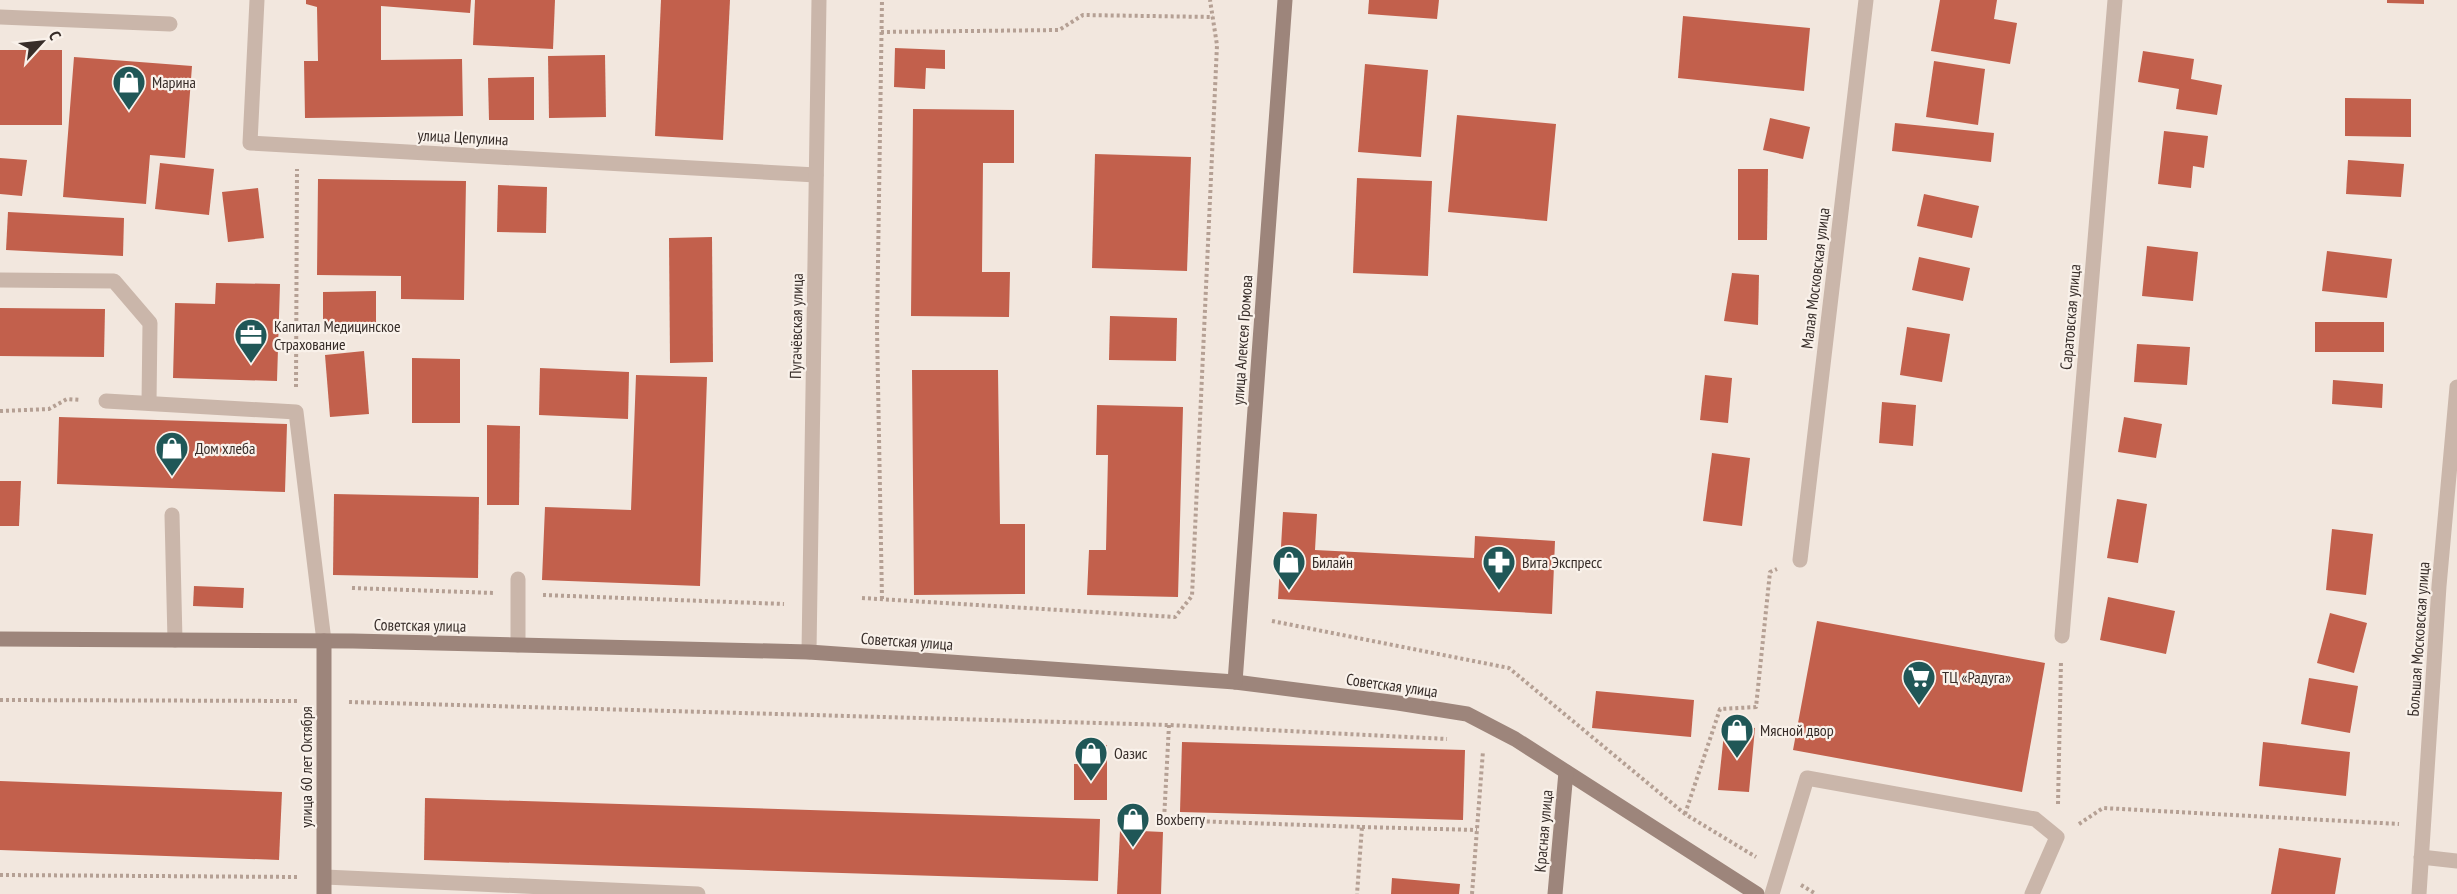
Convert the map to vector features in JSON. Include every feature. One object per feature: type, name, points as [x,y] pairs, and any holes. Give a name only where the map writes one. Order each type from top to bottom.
[{"type":"main road","name":"улица Алексея Громова","points":[[1235,682],[1285,0]]},
{"type":"main road","name":"Советская улица","points":[[0,639],[324,641],[809,652],[1235,682],[1398,703],[1467,714],[1515,740],[1757,894]]},
{"type":"main road","name":"улица 60 лет Октября","points":[[324,641],[324,894]]},
{"type":"main road","name":"Красная улица","points":[[1555,894],[1566,772]]},
{"type":"street","name":"улица Цепулина","points":[[257,0],[250,143],[816,175]]},
{"type":"street","name":"Пугачёвская улица","points":[[809,652],[819,0]]},
{"type":"street","name":"Малая Московская улица","points":[[1800,560],[1866,0]]},
{"type":"street","name":"Саратовская улица","points":[[2062,636],[2115,0]]},
{"type":"street","points":[[0,17],[170,24]]},
{"type":"street","points":[[0,280],[114,280],[150,323],[149,403]]},
{"type":"street","name":"Большая Московская улица","points":[[2419,894],[2439,586],[2457,387]]},
{"type":"street","points":[[106,401],[296,412],[324,641]]},
{"type":"street","points":[[172,515],[175,640]]},
{"type":"street","points":[[518,587],[519,645]]},
{"type":"street","points":[[1772,894],[1807,778],[2035,819],[2057,837],[2032,894]]},
{"type":"street","points":[[2421,857],[2457,861]]},
{"type":"street","points":[[325,877],[698,894]]},
{"type":"path","points":[[882,0],[877,329],[882,599]]},
{"type":"path","points":[[862,598],[1175,617],[1192,596],[1218,45],[1210,0]]},
{"type":"path","points":[[881,32],[1059,30],[1083,15],[1213,18]]},
{"type":"path","points":[[296,412],[297,146]]},
{"type":"path","points":[[0,411],[49,409],[67,399],[106,401]]},
{"type":"path","points":[[1685,814],[1720,709],[1756,707],[1770,572],[1800,560]]},
{"type":"path","points":[[352,588],[518,587],[785,604]]},
{"type":"path","points":[[1272,621],[1509,668],[1685,814],[1816,894]]},
{"type":"path","points":[[2057,837],[2062,636]]},
{"type":"path","points":[[0,700],[324,701]]},
{"type":"path","points":[[349,702],[1169,725],[1448,739]]},
{"type":"path","points":[[1169,725],[1164,820],[1477,830]]},
{"type":"path","points":[[1472,894],[1483,741]]},
{"type":"path","points":[[2057,837],[2103,808],[2424,825]]},
{"type":"path","points":[[1357,894],[1362,827]]},
{"type":"path","points":[[0,875],[325,877]]},
{"type":"building","points":[[306,0],[471,0],[470,13],[381,6],[381,60],[462,59],[463,116],[305,118],[304,61],[318,61],[317,7],[306,4]]},
{"type":"building","points":[[475,0],[555,0],[553,49],[473,45]]},
{"type":"building","points":[[661,0],[730,0],[723,140],[655,136]]},
{"type":"building","points":[[1369,0],[1439,0],[1437,19],[1368,14]]},
{"type":"building","points":[[1940,0],[1997,0],[1994,19],[2017,23],[2010,64],[1931,51]]},
{"type":"building","points":[[2387,0],[2424,0],[2424,4],[2387,3]]},
{"type":"building","points":[[1683,16],[1810,28],[1804,91],[1678,78]]},
{"type":"building","points":[[895,48],[945,50],[945,69],[926,68],[925,89],[894,87]]},
{"type":"building","points":[[0,50],[62,50],[62,125],[0,125]]},
{"type":"building","points":[[2143,51],[2194,59],[2191,79],[2222,85],[2217,115],[2176,109],[2179,89],[2138,82]]},
{"type":"building","points":[[605,55],[606,117],[549,118],[548,56]]},
{"type":"building","name":"Марина","points":[[74,57],[192,66],[185,158],[150,155],[146,204],[63,197]]},
{"type":"building","points":[[1934,61],[1985,69],[1978,125],[1926,117]]},
{"type":"building","points":[[1365,64],[1428,70],[1421,157],[1358,152]]},
{"type":"building","points":[[534,77],[534,120],[489,120],[488,78]]},
{"type":"building","points":[[2345,98],[2411,99],[2411,137],[2345,136]]},
{"type":"building","points":[[913,109],[1014,110],[1014,163],[983,163],[982,272],[1010,272],[1009,317],[911,316]]},
{"type":"building","points":[[1457,115],[1556,124],[1547,221],[1448,212]]},
{"type":"building","points":[[1770,118],[1810,127],[1803,159],[1763,150]]},
{"type":"building","points":[[1895,123],[1994,133],[1991,162],[1892,151]]},
{"type":"building","points":[[2164,131],[2208,136],[2204,168],[2193,166],[2191,188],[2158,184]]},
{"type":"building","points":[[1095,154],[1191,157],[1187,271],[1092,268]]},
{"type":"building","points":[[0,158],[27,160],[22,196],[0,194]]},
{"type":"building","points":[[2348,160],[2404,164],[2401,197],[2346,194]]},
{"type":"building","points":[[160,163],[214,169],[209,215],[155,209]]},
{"type":"building","points":[[1738,169],[1768,169],[1767,240],[1738,240]]},
{"type":"building","points":[[1357,178],[1432,181],[1428,276],[1353,273]]},
{"type":"building","points":[[318,179],[466,181],[464,300],[401,299],[401,276],[317,275]]},
{"type":"building","points":[[498,185],[547,187],[546,233],[497,232]]},
{"type":"building","points":[[258,188],[264,238],[228,242],[222,192]]},
{"type":"building","points":[[1924,194],[1979,206],[1972,238],[1917,226]]},
{"type":"building","points":[[8,212],[124,218],[123,256],[6,250]]},
{"type":"building","points":[[712,237],[713,362],[670,363],[669,238]]},
{"type":"building","points":[[2147,246],[2198,252],[2193,301],[2142,296]]},
{"type":"building","points":[[2327,251],[2392,259],[2387,298],[2322,291]]},
{"type":"building","points":[[1919,257],[1970,268],[1963,301],[1912,290]]},
{"type":"building","points":[[1732,273],[1759,275],[1758,325],[1724,321]]},
{"type":"building","points":[[216,283],[280,284],[277,381],[173,378],[175,303],[215,304]]},
{"type":"building","points":[[376,291],[376,331],[323,331],[323,292]]},
{"type":"building","points":[[0,308],[105,309],[104,357],[0,356]]},
{"type":"building","points":[[1110,316],[1177,318],[1176,361],[1109,360]]},
{"type":"building","points":[[2315,322],[2384,322],[2384,352],[2315,352]]},
{"type":"building","points":[[1907,327],[1950,334],[1942,382],[1900,375]]},
{"type":"building","points":[[2137,344],[2190,347],[2187,385],[2134,382]]},
{"type":"building","points":[[364,351],[369,414],[330,417],[325,355]]},
{"type":"building","points":[[412,358],[460,359],[460,423],[412,423]]},
{"type":"building","points":[[540,368],[629,372],[628,419],[539,415]]},
{"type":"building","points":[[912,370],[998,370],[1000,524],[1025,524],[1025,594],[914,595]]},
{"type":"building","points":[[636,375],[707,377],[700,586],[542,580],[545,507],[631,510]]},
{"type":"building","points":[[1705,375],[1732,378],[1728,423],[1700,420]]},
{"type":"building","points":[[2333,380],[2383,384],[2382,408],[2332,404]]},
{"type":"building","points":[[1882,402],[1916,405],[1913,446],[1879,443]]},
{"type":"building","points":[[1097,405],[1183,407],[1178,597],[1087,595],[1089,550],[1106,550],[1108,455],[1096,455]]},
{"type":"building","points":[[59,417],[287,424],[285,492],[57,484]]},
{"type":"building","points":[[2124,417],[2162,424],[2156,458],[2118,452]]},
{"type":"building","points":[[487,425],[520,426],[519,505],[487,505]]},
{"type":"building","points":[[1712,453],[1750,458],[1742,526],[1703,521]]},
{"type":"building","points":[[0,481],[21,481],[19,526],[0,526]]},
{"type":"building","points":[[334,494],[479,497],[478,578],[333,575]]},
{"type":"building","points":[[2117,499],[2147,504],[2138,563],[2107,558]]},
{"type":"building","points":[[1283,512],[1317,514],[1315,550],[1474,558],[1475,536],[1555,541],[1552,614],[1278,599]]},
{"type":"building","points":[[2332,529],[2373,534],[2366,595],[2326,590]]},
{"type":"building","points":[[194,586],[244,588],[243,608],[193,606]]},
{"type":"building","points":[[2108,597],[2175,611],[2166,654],[2100,640]]},
{"type":"building","points":[[2330,613],[2367,623],[2354,673],[2317,663]]},
{"type":"building","name":"ТЦ «Радуга»","points":[[1817,621],[2045,663],[2022,792],[1793,750]]},
{"type":"building","points":[[2309,678],[2358,686],[2350,733],[2301,724]]},
{"type":"building","points":[[1596,691],[1694,700],[1691,737],[1592,728]]},
{"type":"building","name":"Мясной двор","points":[[1725,724],[1755,728],[1749,792],[1718,790]]},
{"type":"building","points":[[1182,742],[1465,750],[1463,820],[1180,812]]},
{"type":"building","points":[[2263,742],[2350,752],[2346,796],[2259,786]]},
{"type":"building","name":"Оазис","points":[[1083,744],[1107,745],[1107,800],[1074,800],[1074,764],[1083,764]]},
{"type":"building","points":[[0,781],[282,792],[279,860],[0,850]]},
{"type":"building","points":[[425,798],[1100,819],[1098,881],[424,860]]},
{"type":"building","points":[[1120,830],[1163,832],[1161,894],[1117,894]]},
{"type":"building","points":[[2279,848],[2341,858],[2335,894],[2271,894]]},
{"type":"building","points":[[1392,878],[1460,884],[1459,894],[1391,894]]},
{"type":"place","name":"Марина","points":[[129,111]]},
{"type":"place","name":"Капитал Медицинское Страхование","points":[[251,364]]},
{"type":"place","name":"Дом хлеба","points":[[172,477]]},
{"type":"place","name":"Билайн","points":[[1289,591]]},
{"type":"place","name":"Вита Экспресс","points":[[1499,591]]},
{"type":"place","name":"ТЦ «Радуга»","points":[[1919,706]]},
{"type":"place","name":"Мясной двор","points":[[1737,759]]},
{"type":"place","name":"Оазис","points":[[1091,782]]},
{"type":"place","name":"Boxberry","points":[[1133,848]]}]
